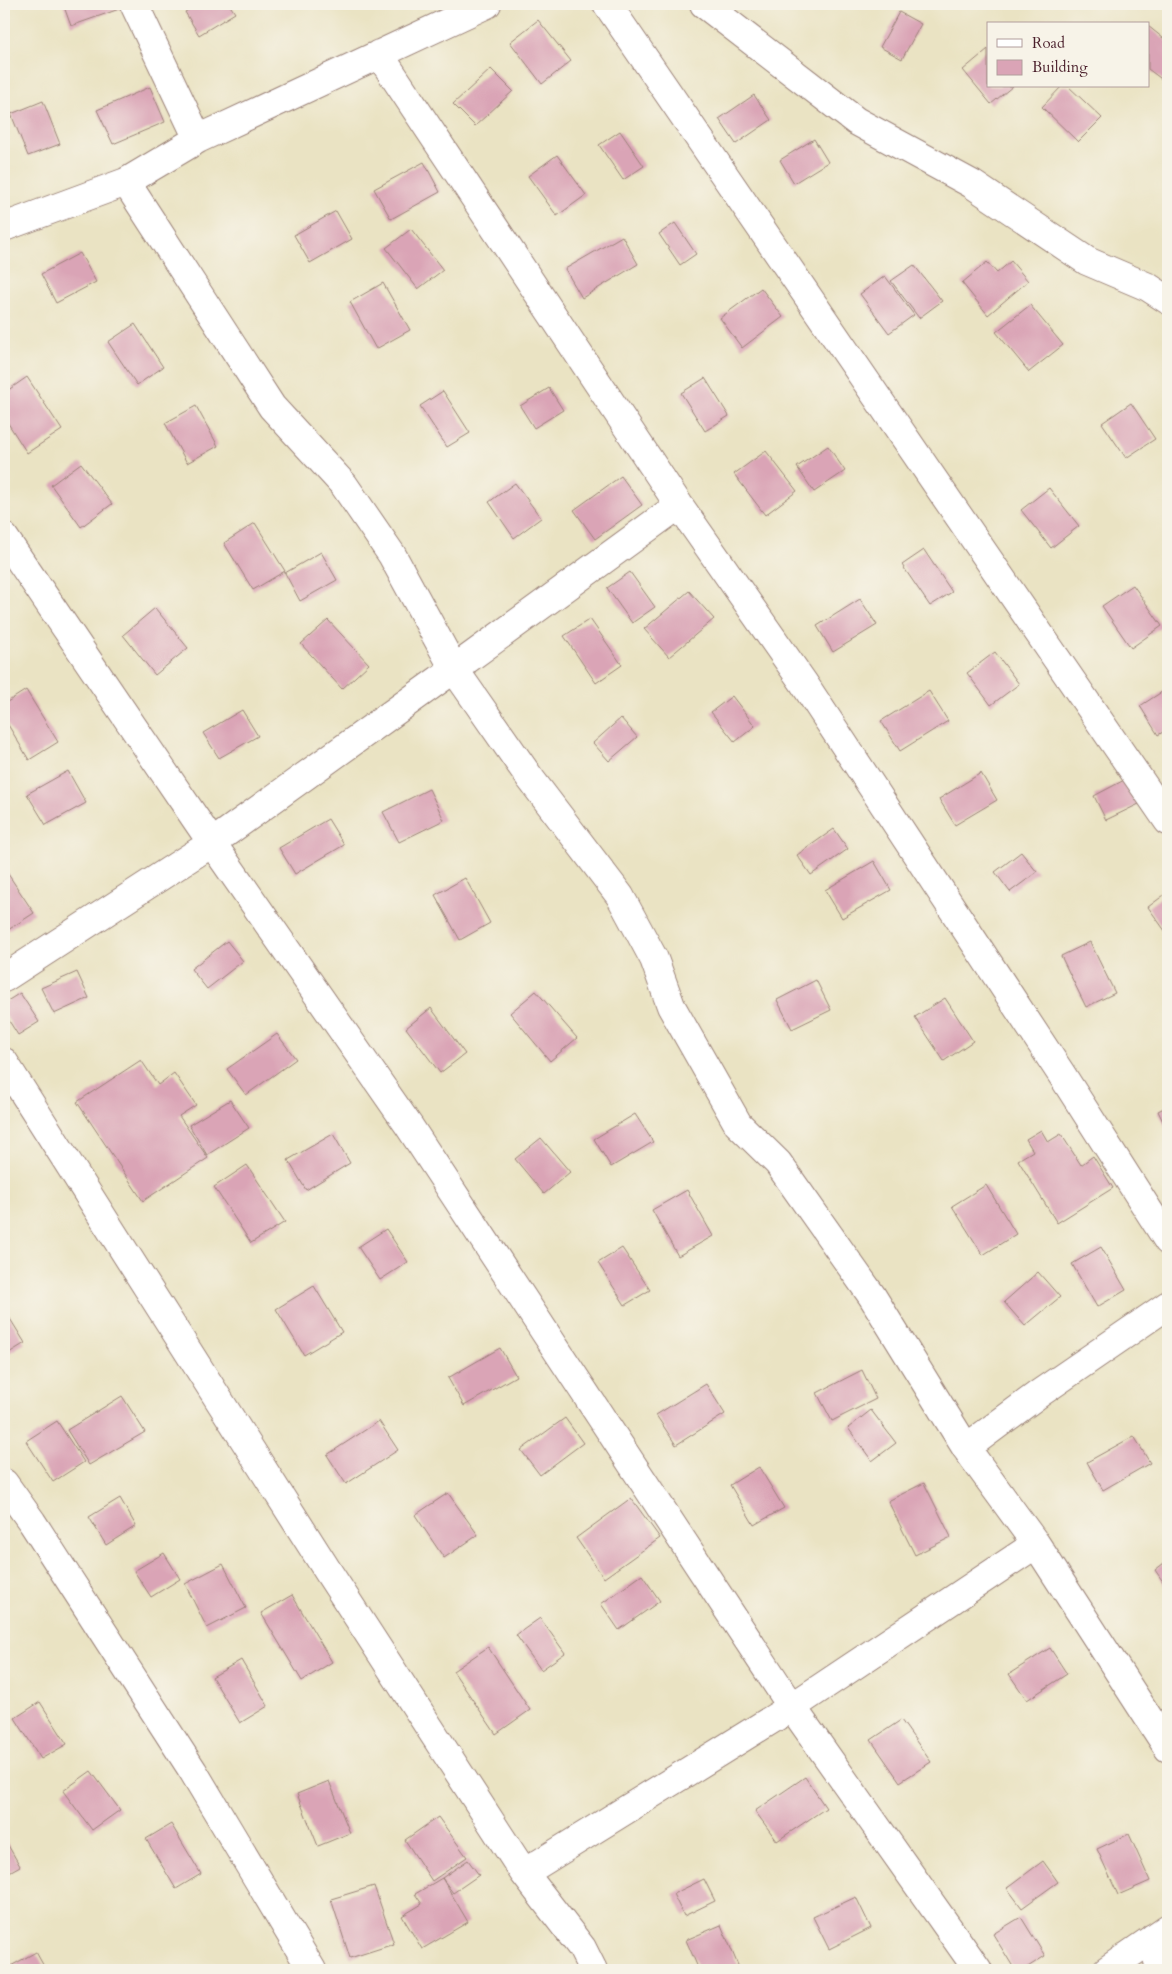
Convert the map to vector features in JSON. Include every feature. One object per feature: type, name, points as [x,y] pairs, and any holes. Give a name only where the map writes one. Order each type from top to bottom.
[{"type":"street","points":[[134,4],[198,140]]},
{"type":"street","points":[[607,4],[1168,821]]},
{"type":"street","points":[[704,4],[856,121],[972,184],[1087,261],[1148,287],[1168,300]]},
{"type":"street","points":[[4,227],[126,182],[198,140],[475,6]]},
{"type":"street","points":[[378,54],[679,505],[803,682],[1062,1075],[1168,1241]]},
{"type":"street","points":[[126,182],[272,407],[344,485],[392,555],[454,669],[530,778],[620,896],[654,959],[671,1006],[738,1124],[778,1163],[872,1296],[966,1448],[1036,1544],[1168,1748]]},
{"type":"street","points":[[4,978],[212,843],[679,505]]},
{"type":"street","points":[[4,537],[212,843],[409,1126],[792,1707],[978,1970]]},
{"type":"street","points":[[4,1062],[329,1574],[524,1873],[582,1948],[593,1970]]},
{"type":"street","points":[[966,1448],[1040,1393],[1168,1305]]},
{"type":"street","points":[[4,1483],[32,1522],[193,1772],[312,1970]]},
{"type":"street","points":[[524,1873],[792,1707],[1036,1544]]},
{"type":"street","points":[[1107,1970],[1161,1933]]},
{"type":"street","points":[[1160,1970],[1161,1933]]},
{"type":"building","points":[[63,4],[121,4],[122,8],[71,26]]},
{"type":"building","points":[[198,4],[229,4],[235,13],[199,35],[185,12]]},
{"type":"building","points":[[899,12],[921,24],[902,59],[880,47]]},
{"type":"building","points":[[538,20],[571,61],[542,84],[510,42]]},
{"type":"building","points":[[1150,28],[1168,42],[1168,84],[1150,70]]},
{"type":"building","points":[[987,50],[987,88],[1011,88],[991,104],[963,70]]},
{"type":"building","points":[[491,69],[513,91],[475,126],[453,104]]},
{"type":"building","points":[[150,87],[165,122],[113,144],[97,110]]},
{"type":"building","points":[[1060,88],[1070,88],[1102,118],[1078,142],[1042,107]]},
{"type":"building","points":[[754,95],[771,120],[736,144],[719,119]]},
{"type":"building","points":[[43,101],[60,144],[28,156],[11,114]]},
{"type":"building","points":[[620,131],[644,166],[623,180],[599,145]]},
{"type":"building","points":[[814,139],[828,162],[794,183],[780,160]]},
{"type":"building","points":[[557,155],[586,195],[557,216],[528,176]]},
{"type":"building","points":[[424,162],[440,192],[391,219],[374,189]]},
{"type":"building","points":[[336,211],[352,239],[310,263],[294,235]]},
{"type":"building","points":[[675,223],[696,254],[680,265],[659,234]]},
{"type":"building","points":[[411,229],[443,270],[418,289],[386,248]]},
{"type":"building","points":[[622,236],[638,264],[582,298],[565,269]]},
{"type":"building","points":[[80,253],[96,282],[56,303],[41,274]]},
{"type":"building","points":[[1011,261],[1028,281],[988,315],[962,283],[987,262],[997,273]]},
{"type":"building","points":[[914,265],[942,301],[919,318],[891,281]]},
{"type":"building","points":[[885,276],[914,315],[889,333],[860,294]]},
{"type":"building","points":[[383,283],[410,330],[376,349],[350,302]]},
{"type":"building","points":[[761,288],[783,317],[742,348],[720,318]]},
{"type":"building","points":[[1030,305],[1063,345],[1029,372],[996,332]]},
{"type":"building","points":[[135,324],[163,367],[137,385],[108,342]]},
{"type":"building","points":[[27,377],[62,430],[27,453],[4,417],[4,393]]},
{"type":"building","points":[[705,378],[729,416],[705,431],[681,393]]},
{"type":"building","points":[[549,388],[563,410],[534,428],[520,406]]},
{"type":"building","points":[[443,391],[470,433],[447,447],[420,406]]},
{"type":"building","points":[[1131,403],[1155,439],[1126,458],[1102,423]]},
{"type":"building","points":[[196,406],[218,446],[187,463],[165,423]]},
{"type":"building","points":[[828,446],[845,471],[814,492],[797,467]]},
{"type":"building","points":[[766,451],[797,491],[765,515],[734,474]]},
{"type":"building","points":[[81,463],[112,504],[81,527],[51,485]]},
{"type":"building","points":[[621,476],[642,505],[595,539],[574,510]]},
{"type":"building","points":[[515,483],[541,518],[514,538],[489,502]]},
{"type":"building","points":[[1049,488],[1079,526],[1051,548],[1021,510]]},
{"type":"building","points":[[255,523],[285,571],[253,590],[224,543]]},
{"type":"building","points":[[924,550],[952,592],[930,606],[902,565]]},
{"type":"building","points":[[321,552],[337,580],[300,601],[285,573]]},
{"type":"building","points":[[630,572],[655,607],[632,623],[607,588]]},
{"type":"building","points":[[1133,585],[1162,626],[1131,648],[1102,606]]},
{"type":"building","points":[[689,591],[714,619],[669,657],[644,629]]},
{"type":"building","points":[[860,599],[877,625],[833,652],[817,626]]},
{"type":"building","points":[[155,608],[188,648],[155,675],[123,635]]},
{"type":"building","points":[[590,619],[622,665],[596,683],[564,636]]},
{"type":"building","points":[[328,620],[369,664],[342,689],[301,644]]},
{"type":"building","points":[[995,652],[1019,684],[991,705],[967,673]]},
{"type":"building","points":[[1168,688],[1168,729],[1158,735],[1140,706]]},
{"type":"building","points":[[26,690],[58,742],[29,760],[4,718],[4,704]]},
{"type":"building","points":[[929,691],[948,721],[900,751],[881,721]]},
{"type":"building","points":[[732,696],[755,726],[735,742],[711,712]]},
{"type":"building","points":[[242,710],[258,736],[219,758],[203,733]]},
{"type":"building","points":[[621,718],[637,737],[609,761],[593,743]]},
{"type":"building","points":[[68,771],[86,803],[46,825],[27,794]]},
{"type":"building","points":[[981,773],[997,800],[955,825],[939,799]]},
{"type":"building","points":[[1128,778],[1141,803],[1106,820],[1094,796]]},
{"type":"building","points":[[429,789],[444,820],[399,842],[383,812]]},
{"type":"building","points":[[328,819],[344,845],[295,874],[279,848]]},
{"type":"building","points":[[834,829],[848,849],[811,875],[797,855]]},
{"type":"building","points":[[1021,852],[1037,872],[1010,892],[995,872]]},
{"type":"building","points":[[874,861],[891,890],[842,918],[825,890]]},
{"type":"building","points":[[4,868],[34,913],[5,932],[4,931]]},
{"type":"building","points":[[465,878],[490,923],[460,940],[435,895]]},
{"type":"building","points":[[1168,892],[1168,935],[1148,907]]},
{"type":"building","points":[[227,941],[243,961],[207,989],[191,969]]},
{"type":"building","points":[[1090,942],[1115,993],[1086,1007],[1061,956]]},
{"type":"building","points":[[77,972],[89,998],[54,1014],[41,988]]},
{"type":"building","points":[[816,980],[831,1010],[792,1029],[777,1000]]},
{"type":"building","points":[[536,991],[577,1038],[550,1061],[510,1013]]},
{"type":"building","points":[[20,993],[39,1022],[18,1035],[4,1013],[4,1003]]},
{"type":"building","points":[[945,998],[973,1041],[944,1061],[915,1017]]},
{"type":"building","points":[[431,1008],[465,1054],[440,1073],[406,1028]]},
{"type":"building","points":[[277,1034],[296,1059],[246,1095],[227,1069]]},
{"type":"building","points":[[141,1060],[158,1085],[174,1073],[196,1105],[179,1116],[208,1158],[143,1201],[77,1102]]},
{"type":"building","points":[[230,1100],[249,1128],[207,1155],[189,1125]]},
{"type":"building","points":[[1168,1106],[1168,1132],[1158,1111]]},
{"type":"building","points":[[635,1114],[653,1142],[611,1167],[594,1139]]},
{"type":"building","points":[[1041,1130],[1048,1142],[1061,1134],[1081,1165],[1093,1156],[1113,1188],[1057,1223],[1018,1160],[1033,1151],[1026,1139]]},
{"type":"building","points":[[333,1134],[350,1163],[306,1190],[288,1160]]},
{"type":"building","points":[[541,1138],[570,1172],[544,1194],[515,1159]]},
{"type":"building","points":[[247,1165],[285,1222],[251,1243],[214,1187]]},
{"type":"building","points":[[986,1185],[1016,1234],[983,1255],[952,1206]]},
{"type":"building","points":[[687,1190],[713,1236],[678,1256],[652,1210]]},
{"type":"building","points":[[386,1229],[408,1262],[380,1280],[358,1247]]},
{"type":"building","points":[[1101,1247],[1126,1290],[1097,1307],[1072,1264]]},
{"type":"building","points":[[622,1248],[650,1290],[625,1305],[598,1263]]},
{"type":"building","points":[[1038,1272],[1060,1297],[1025,1326],[1004,1302]]},
{"type":"building","points":[[314,1286],[342,1332],[304,1355],[276,1309]]},
{"type":"building","points":[[4,1309],[25,1343],[4,1356]]},
{"type":"building","points":[[500,1348],[516,1376],[464,1406],[448,1378]]},
{"type":"building","points":[[862,1370],[876,1399],[832,1421],[817,1393]]},
{"type":"building","points":[[706,1384],[725,1414],[676,1445],[656,1415]]},
{"type":"building","points":[[122,1396],[145,1432],[89,1465],[67,1430]]},
{"type":"building","points":[[871,1410],[896,1443],[872,1461],[848,1428]]},
{"type":"building","points":[[565,1418],[583,1443],[540,1475],[521,1450]]},
{"type":"building","points":[[57,1421],[84,1462],[53,1482],[26,1441]]},
{"type":"building","points":[[379,1421],[398,1450],[346,1484],[327,1455]]},
{"type":"building","points":[[1134,1436],[1150,1463],[1103,1490],[1087,1462]]},
{"type":"building","points":[[759,1467],[784,1508],[754,1525],[730,1485]]},
{"type":"building","points":[[924,1483],[951,1537],[915,1555],[888,1501]]},
{"type":"building","points":[[448,1493],[478,1535],[444,1558],[415,1515]]},
{"type":"building","points":[[120,1498],[136,1526],[106,1545],[89,1517]]},
{"type":"building","points":[[631,1498],[660,1538],[604,1578],[576,1538]]},
{"type":"building","points":[[164,1553],[180,1579],[151,1597],[134,1571]]},
{"type":"building","points":[[1168,1560],[1168,1589],[1155,1570]]},
{"type":"building","points":[[223,1564],[246,1608],[207,1628],[185,1584]]},
{"type":"building","points":[[642,1575],[660,1601],[619,1630],[601,1604]]},
{"type":"building","points":[[292,1595],[332,1662],[302,1681],[261,1613]]},
{"type":"building","points":[[540,1618],[565,1653],[541,1670],[516,1635]]},
{"type":"building","points":[[488,1647],[530,1710],[496,1734],[453,1671]]},
{"type":"building","points":[[1050,1648],[1067,1674],[1027,1700],[1009,1674]]},
{"type":"building","points":[[241,1660],[268,1706],[240,1723],[212,1677]]},
{"type":"building","points":[[40,1702],[67,1744],[41,1759],[15,1718]]},
{"type":"building","points":[[901,1720],[931,1762],[900,1782],[871,1740]]},
{"type":"building","points":[[91,1771],[120,1810],[92,1830],[63,1791]]},
{"type":"building","points":[[805,1777],[826,1808],[777,1841],[755,1811]]},
{"type":"building","points":[[329,1781],[350,1833],[318,1846],[297,1794]]},
{"type":"building","points":[[438,1817],[467,1857],[432,1881],[405,1840]]},
{"type":"building","points":[[171,1824],[201,1874],[176,1889],[146,1839]]},
{"type":"building","points":[[1129,1834],[1150,1881],[1118,1895],[1097,1849]]},
{"type":"building","points":[[4,1841],[20,1866],[4,1875]]},
{"type":"building","points":[[468,1860],[479,1875],[453,1893],[442,1878]]},
{"type":"building","points":[[1043,1861],[1058,1882],[1022,1908],[1007,1888]]},
{"type":"building","points":[[442,1878],[468,1922],[422,1949],[402,1916],[422,1904],[415,1894]]},
{"type":"building","points":[[704,1879],[715,1901],[684,1916],[673,1894]]},
{"type":"building","points":[[374,1886],[394,1944],[350,1958],[331,1899]]},
{"type":"building","points":[[856,1897],[871,1928],[829,1949],[813,1917]]},
{"type":"building","points":[[1021,1917],[1045,1956],[1023,1970],[1015,1970],[993,1934]]},
{"type":"building","points":[[721,1925],[740,1970],[699,1970],[686,1940]]},
{"type":"building","points":[[36,1952],[46,1970],[11,1970],[9,1967]]}]
